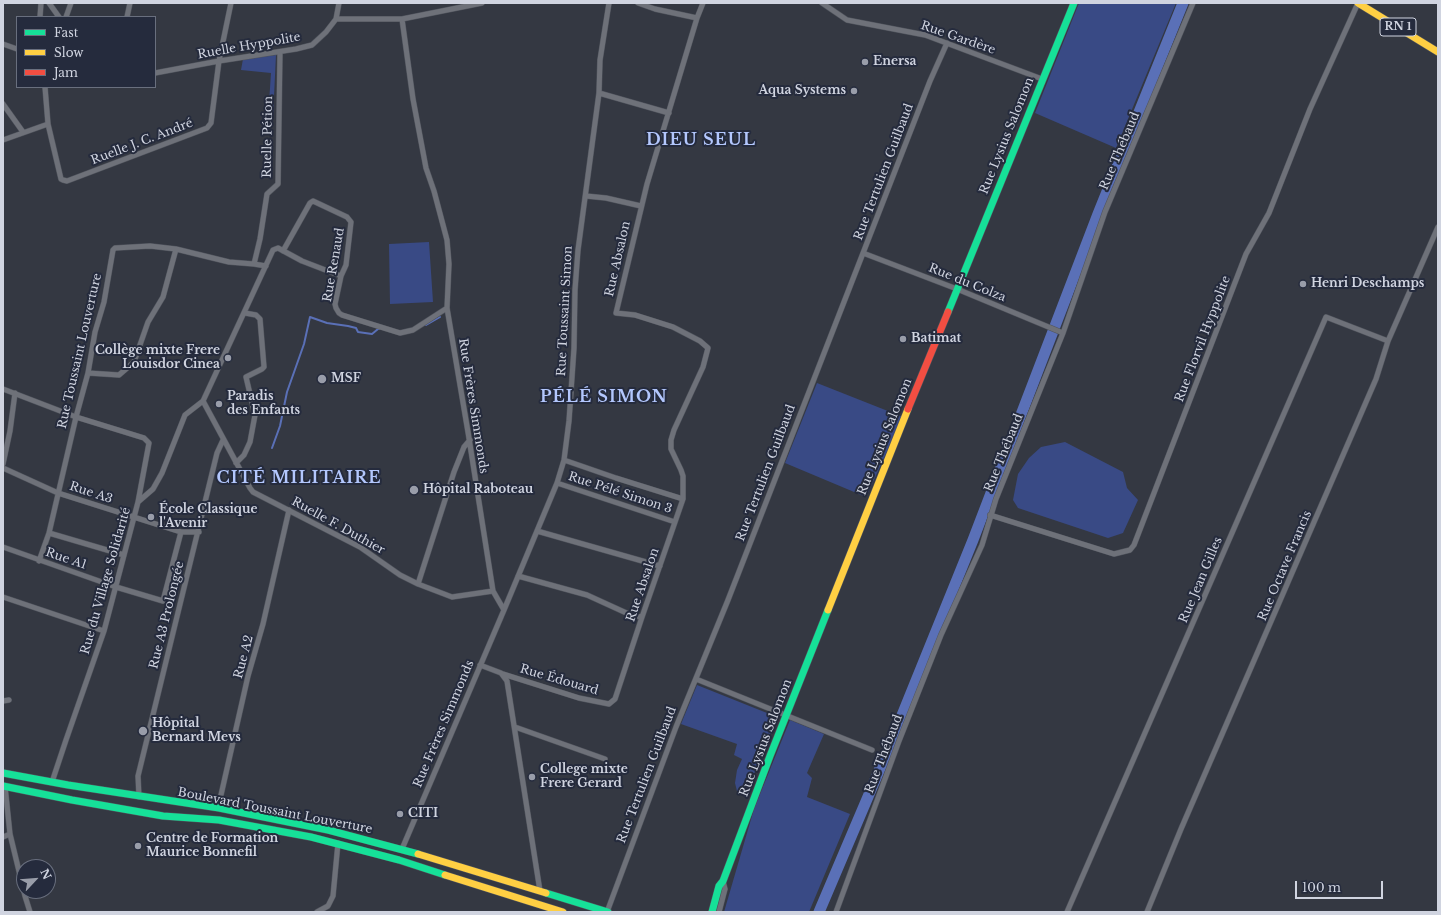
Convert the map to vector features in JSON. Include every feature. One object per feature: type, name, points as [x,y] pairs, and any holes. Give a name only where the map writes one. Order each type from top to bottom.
[{"type":"main road","name":"Rue Lysius Salomon","points":[[712,912],[719,886],[723,881],[786,715],[873,496],[1074,3]]},
{"type":"main road","name":"RN 1","points":[[1358,3],[1438,52]]},
{"type":"main road","name":"Boulevard Toussaint Louverture","points":[[3,773],[139,797],[219,808],[328,830],[402,849],[607,912]]},
{"type":"main road","points":[[50,796],[52,782]]},
{"type":"main road","name":"Boulevard Toussaint Louverture","points":[[4,786],[50,796],[163,816],[219,820],[312,837],[399,860],[544,909],[564,912]]},
{"type":"main road","points":[[399,860],[402,849]]},
{"type":"street","points":[[40,16],[41,3]]},
{"type":"street","points":[[49,3],[58,16]]},
{"type":"street","points":[[66,16],[71,3]]},
{"type":"street","points":[[127,16],[130,3]]},
{"type":"street","points":[[220,61],[231,3]]},
{"type":"street","points":[[339,3],[336,19],[402,19],[482,3]]},
{"type":"street","name":"Rue Toussaint Simon","points":[[504,610],[557,483],[564,460],[569,421],[574,348],[575,290],[578,250],[599,93],[600,60],[609,3]]},
{"type":"street","points":[[638,3],[655,9],[696,18]]},
{"type":"street","name":"Rue Absalon","points":[[609,704],[615,699],[683,498],[682,470],[671,449],[671,440],[674,430],[704,368],[708,348],[700,341],[673,327],[635,316],[616,313],[641,206],[696,18],[703,3]]},
{"type":"street","name":"Rue Gardère","points":[[822,3],[847,20],[925,34],[1042,79]]},
{"type":"street","name":"Rue Thébaud","points":[[836,912],[899,741],[931,664],[941,634],[982,544],[990,515],[1062,332],[1105,212],[1193,3]]},
{"type":"street","name":"Rue Florvil Hyppolite","points":[[990,515],[1114,554],[1130,550],[1134,545],[1246,254],[1269,213],[1310,109],[1358,3]]},
{"type":"street","name":"Ruelle Hyppolite","points":[[156,73],[220,61],[296,50],[312,44],[326,32],[336,19]]},
{"type":"street","name":"Rue Frères Simmonds","points":[[402,19],[413,99],[426,168],[434,191],[447,240],[449,264],[447,308],[470,440],[493,591],[504,610],[402,849]]},
{"type":"street","name":"Rue Tertulien Guilbaud","points":[[607,912],[643,813],[728,600],[930,82],[947,43]]},
{"type":"street","points":[[3,44],[16,49]]},
{"type":"street","name":"Ruelle Pétion","points":[[254,264],[260,239],[267,194],[278,184],[280,52]]},
{"type":"street","name":"Ruelle J. C. André","points":[[48,124],[61,178],[67,181],[210,126],[220,61]]},
{"type":"street","points":[[3,140],[48,124],[45,88]]},
{"type":"street","points":[[599,93],[669,113]]},
{"type":"street","points":[[3,104],[23,132]]},
{"type":"street","points":[[586,196],[606,198],[641,206]]},
{"type":"street","name":"Rue Renaud","points":[[283,251],[310,203],[313,201],[347,217],[351,222],[346,265],[341,276],[335,304],[336,308],[342,315],[400,333],[413,330],[447,308]]},
{"type":"street","name":"Rue Octave Francis","points":[[1147,912],[1181,829],[1373,385],[1388,341],[1438,227]]},
{"type":"street","name":"Rue Toussaint Louverture","points":[[39,561],[49,533],[76,417],[88,373],[95,332],[104,302],[113,250],[115,248],[150,246],[176,250],[229,262],[266,266]]},
{"type":"street","points":[[203,401],[273,250],[278,248],[302,261],[341,276]]},
{"type":"street","points":[[88,373],[119,375],[134,362],[148,322],[163,297],[176,250]]},
{"type":"street","name":"Rue du Colza","points":[[863,253],[957,289],[1062,332]]},
{"type":"street","points":[[236,463],[244,455],[250,442],[255,415],[246,377],[264,367],[260,320],[256,315],[244,313]]},
{"type":"street","name":"Rue Jean Gilles","points":[[1067,912],[1326,316],[1388,341]]},
{"type":"street","points":[[3,389],[76,417],[144,438],[149,443],[138,502]]},
{"type":"street","points":[[3,464],[10,431],[15,393]]},
{"type":"street","name":"Ruelle F. Duthier","points":[[203,401],[223,440],[253,492],[360,547],[400,575],[418,584],[452,597],[493,591]]},
{"type":"street","name":"Rue du Village Solidarité","points":[[52,782],[104,631],[138,502],[153,489],[162,473],[185,415],[203,401]]},
{"type":"street","name":"Rue A3 Prolongée","points":[[139,797],[138,776],[199,532],[217,453],[223,440]]},
{"type":"street","points":[[418,584],[454,472],[464,447],[470,440]]},
{"type":"street","points":[[564,460],[616,478],[683,498]]},
{"type":"street","name":"Rue A3","points":[[3,468],[58,492],[135,518],[181,532],[199,532]]},
{"type":"street","name":"Rue Pélé Simon 3","points":[[557,483],[675,522]]},
{"type":"street","name":"Rue A2","points":[[219,808],[248,676],[263,624],[289,510]]},
{"type":"street","points":[[536,531],[660,566]]},
{"type":"street","name":"Rue A1","points":[[3,547],[116,587],[163,601],[181,532]]},
{"type":"street","points":[[49,533],[124,554]]},
{"type":"street","points":[[518,576],[587,595],[633,616],[642,617]]},
{"type":"street","points":[[3,597],[104,631]]},
{"type":"street","name":"Rue Édouard","points":[[480,665],[503,674],[579,698],[609,704]]},
{"type":"street","points":[[503,674],[507,681],[515,727],[540,891]]},
{"type":"street","points":[[696,679],[872,750]]},
{"type":"street","points":[[3,701],[9,700]]},
{"type":"street","points":[[515,727],[605,759]]},
{"type":"street","points":[[4,786],[10,834],[30,912]]},
{"type":"street","points":[[3,837],[10,834]]},
{"type":"street","points":[[317,912],[328,906],[333,896],[338,843]]},
{"type":"street","name":"Rue Lysius Salomon","points":[[718,912],[725,889],[723,881]]},
{"type":"shaded area","points":[[1079,3],[1176,3],[1116,148],[1035,113]]},
{"type":"shaded area","points":[[276,55],[273,117],[268,118],[271,73],[241,70],[243,59]]},
{"type":"shaded area","points":[[429,242],[433,302],[390,304],[389,244]]},
{"type":"shaded area","points":[[817,383],[903,417],[866,497],[785,463]]},
{"type":"shaded area","points":[[1065,442],[1123,472],[1127,488],[1138,500],[1123,533],[1108,538],[1018,508],[1013,500],[1018,474],[1029,458],[1041,447]]},
{"type":"shaded area","points":[[697,685],[777,717],[745,797],[737,791],[735,783],[737,770],[742,759],[734,755],[737,744],[681,724]]},
{"type":"shaded area","points":[[790,720],[824,734],[807,773],[812,778],[807,797],[850,814],[809,912],[724,912],[754,809]]},
{"type":"waterway","points":[[819,912],[890,745],[973,540],[1098,214],[1183,3]]},
{"type":"waterway","points":[[272,448],[280,426],[287,392],[304,344],[310,317],[327,323],[356,328],[358,332],[372,334],[380,329]]},
{"type":"waterway","points":[[426,325],[440,317]]},
{"type":"traffic: fast","points":[[948,312],[1074,3]]},
{"type":"traffic: fast","points":[[712,912],[719,886],[723,881],[770,756],[828,610]]},
{"type":"traffic: fast","points":[[3,773],[68,785],[219,808],[328,830],[418,854]]},
{"type":"traffic: fast","points":[[3,786],[163,816],[219,820],[311,837],[399,860],[445,875]]},
{"type":"traffic: fast","points":[[546,893],[608,912]]},
{"type":"traffic: slow","points":[[1358,3],[1438,52]]},
{"type":"traffic: slow","points":[[828,610],[908,409]]},
{"type":"traffic: slow","points":[[418,854],[546,893]]},
{"type":"traffic: slow","points":[[445,875],[563,912]]},
{"type":"traffic: jam","points":[[908,409],[948,312]]},
{"type":"place","name":"Enersa","points":[[865,62]]},
{"type":"place","name":"Aqua Systems","points":[[854,91]]},
{"type":"place","name":"Henri Deschamps","points":[[1303,284]]},
{"type":"place","name":"Batimat","points":[[903,339]]},
{"type":"place","name":"Collège mixte Frere Louisdor Cinea","points":[[228,358]]},
{"type":"place","name":"MSF","points":[[322,379]]},
{"type":"place","name":"Paradis des Enfants","points":[[219,404]]},
{"type":"place","name":"Hôpital Raboteau","points":[[414,490]]},
{"type":"place","name":"École Classique l'Avenir","points":[[151,517]]},
{"type":"place","name":"Hôpital Bernard Mevs","points":[[143,731]]},
{"type":"place","name":"College mixte Frere Gerard","points":[[532,777]]},
{"type":"place","name":"CITI","points":[[400,814]]},
{"type":"place","name":"Centre de Formation Maurice Bonnefil","points":[[138,846]]},
{"type":"district","name":"DIEU SEUL","points":[[701,140]]},
{"type":"district","name":"PÉLÉ SIMON","points":[[604,397]]},
{"type":"district","name":"CITÉ MILITAIRE","points":[[299,478]]}]
